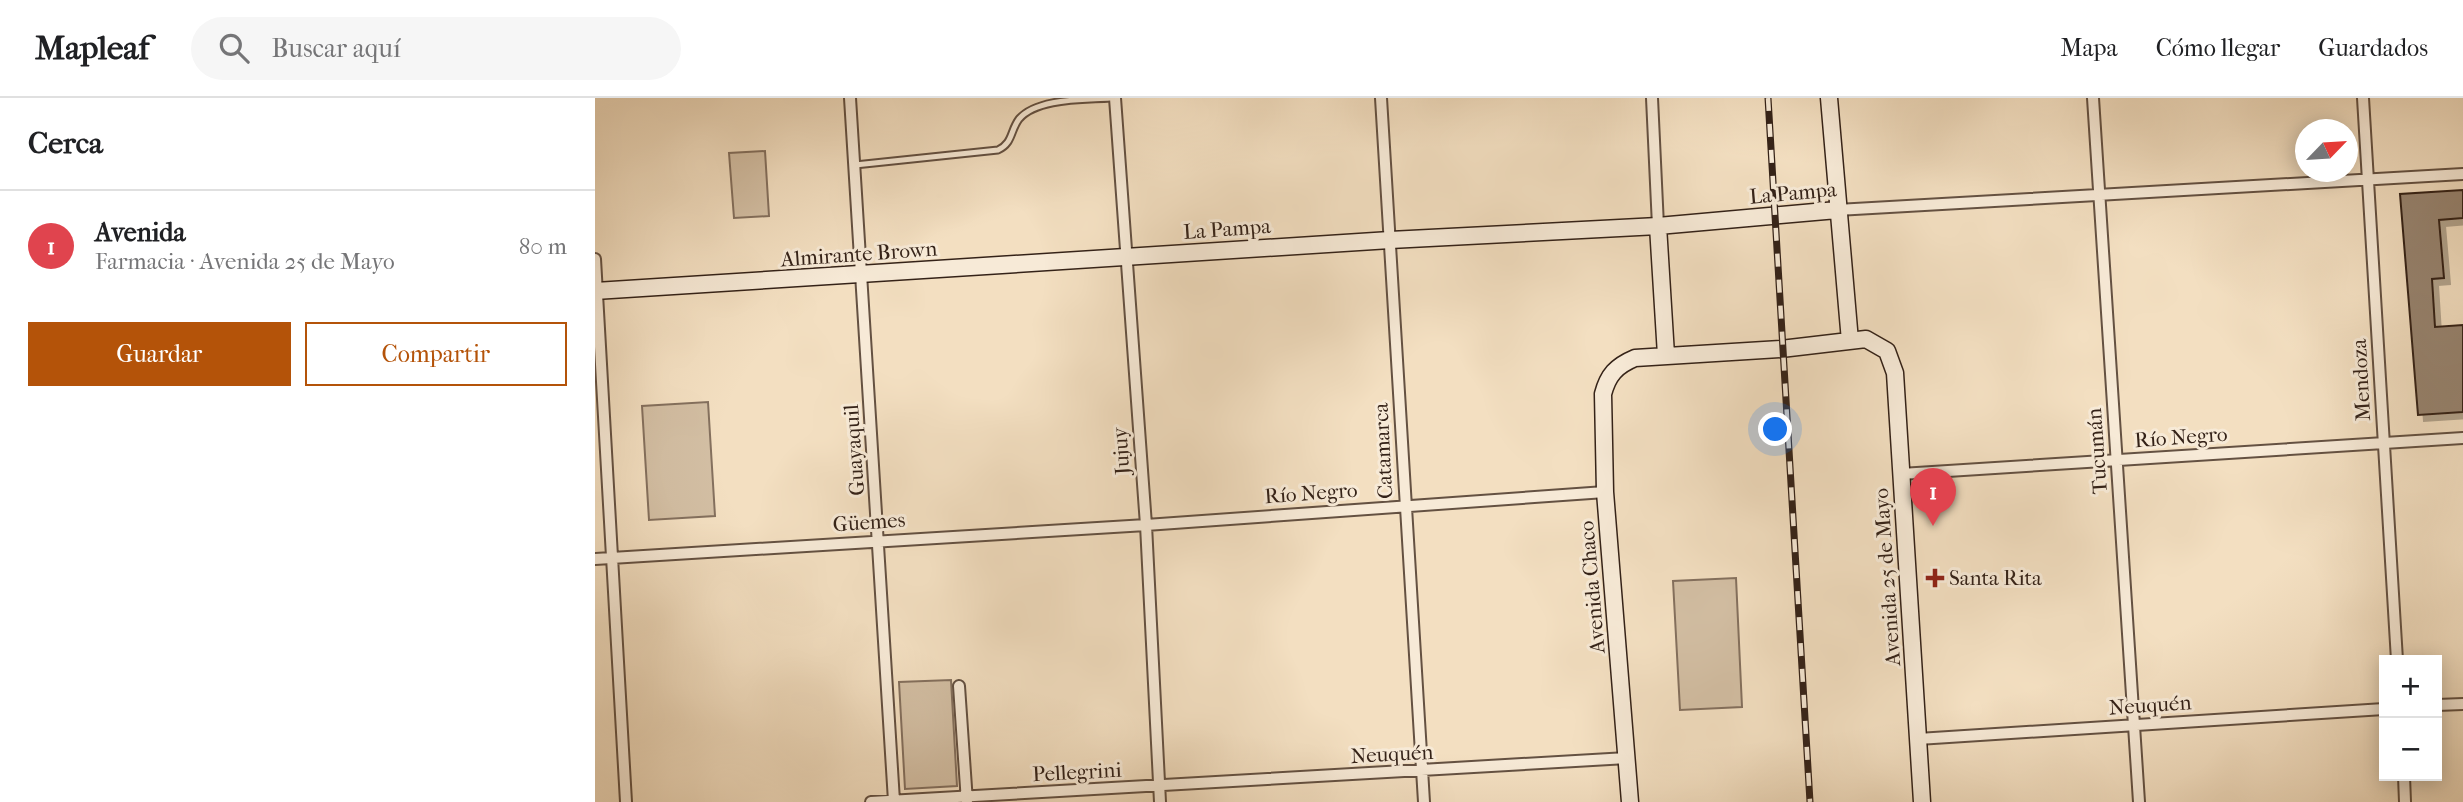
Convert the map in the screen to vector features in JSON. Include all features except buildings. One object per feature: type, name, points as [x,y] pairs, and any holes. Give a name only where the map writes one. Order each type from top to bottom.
[{"type":"street","name":"Guayaquil","points":[[851,98],[894,801]]},
{"type":"street","name":"Jujuy","points":[[1112,98],[1146,525],[1160,802]]},
{"type":"street","name":"Catamarca","points":[[1381,98],[1424,802]]},
{"type":"street","points":[[1652,98],[1666,355],[1781,349],[1850,341],[1836,210],[1829,98]]},
{"type":"street","name":"Tucumán","points":[[2093,98],[2139,802]]},
{"type":"street","name":"Mendoza","points":[[2363,98],[2397,655]]},
{"type":"street","name":"La Pampa","points":[[1126,256],[1658,226],[1836,210],[2463,174]]},
{"type":"street","name":"Almirante Brown","points":[[596,291],[1126,256]]},
{"type":"street","points":[[595,259],[626,802]]},
{"type":"street","name":"Avenida 25 de Mayo","points":[[1850,341],[1866,339],[1887,351],[1895,373],[1922,802]]},
{"type":"street","name":"Avenida Chaco","points":[[1630,802],[1605,492],[1603,394],[1613,371],[1635,358],[1666,355]]},
{"type":"street","name":"Río Negro","points":[[1901,474],[2463,438]]},
{"type":"street","name":"Río Negro","points":[[1146,525],[1605,492]]},
{"type":"street","name":"Güemes","points":[[595,559],[1146,525]]},
{"type":"street","points":[[959,686],[966,799]]},
{"type":"street","points":[[2442,705],[2463,704]]},
{"type":"street","name":"Neuquén","points":[[1918,739],[2379,709]]},
{"type":"street","name":"Neuquén","points":[[1159,787],[1627,758]]},
{"type":"street","points":[[2404,781],[2405,802]]},
{"type":"street","name":"Pellegrini","points":[[871,802],[1159,787]]},
{"type":"lane","points":[[855,165],[998,150],[1011,139],[1019,119],[1028,111],[1044,104],[1112,98]]},
{"type":"shaded area","points":[[765,151],[769,216],[734,218],[729,153]]},
{"type":"shaded area","points":[[708,402],[715,516],[649,520],[642,406]]},
{"type":"shaded area","points":[[1736,578],[1742,707],[1680,710],[1673,581]]},
{"type":"shaded area","points":[[951,680],[957,786],[905,789],[899,682]]},
{"type":"railway","points":[[1768,98],[1810,802]]},
{"type":"place","name":"Avenida","points":[[1933,526]]},
{"type":"place","name":"Santa Rita","points":[[1935,578]]}]
